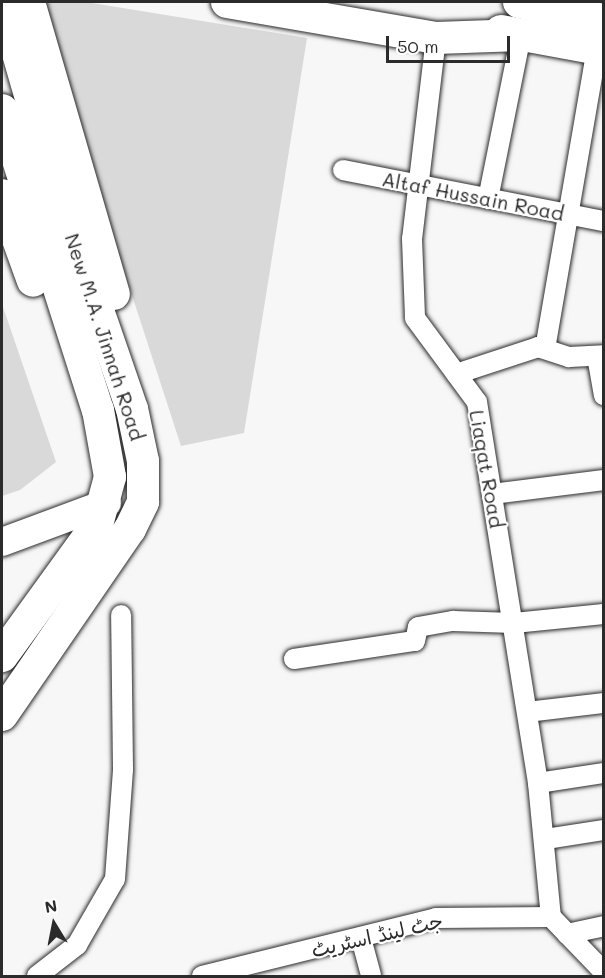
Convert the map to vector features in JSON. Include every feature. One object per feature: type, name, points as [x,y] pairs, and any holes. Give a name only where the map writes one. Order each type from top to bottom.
[{"type":"main road","name":"New M.A. Jinnah Road","points":[[2,715],[143,502],[143,461],[132,409],[62,206],[3,2]]},
{"type":"main road","points":[[29,2],[134,358],[132,409]]},
{"type":"main road","points":[[227,2],[435,38],[597,28]]},
{"type":"main road","points":[[338,2],[521,34]]},
{"type":"main road","points":[[519,2],[597,28]]},
{"type":"main road","name":"New M.A. Jinnah Road","points":[[2,110],[32,213],[98,410],[110,477],[106,503],[97,525],[2,656]]},
{"type":"main road","points":[[2,195],[35,285],[98,410]]},
{"type":"street","points":[[545,349],[597,28]]},
{"type":"street","points":[[488,199],[521,34]]},
{"type":"street","name":"Liaqat Road","points":[[435,38],[412,239],[415,318],[477,402],[538,783],[546,839],[551,917]]},
{"type":"street","name":"Altaf Hussain Road","points":[[343,170],[603,221]]},
{"type":"street","points":[[456,374],[538,347],[569,357],[600,356],[603,395]]},
{"type":"street","points":[[492,494],[603,480]]},
{"type":"street","points":[[2,542],[106,503]]},
{"type":"street","points":[[294,659],[415,641],[418,627],[453,621],[514,623],[603,614]]},
{"type":"street","points":[[37,976],[77,945],[115,879],[123,769],[121,615]]},
{"type":"street","points":[[527,712],[603,703]]},
{"type":"street","points":[[538,783],[603,773]]},
{"type":"street","points":[[546,839],[603,830]]},
{"type":"street","points":[[551,917],[603,972]]},
{"type":"street","name":"جٹ لینڈ اسٹریٹ","points":[[202,976],[259,970],[361,938],[436,918],[551,917]]},
{"type":"street","points":[[567,934],[603,926]]},
{"type":"street","points":[[361,938],[371,976]]},
{"type":"shaded area","points":[[42,2],[86,2],[307,38],[244,433],[181,446],[50,43]]},
{"type":"shaded area","points":[[2,304],[56,462],[20,490],[2,496]]}]
